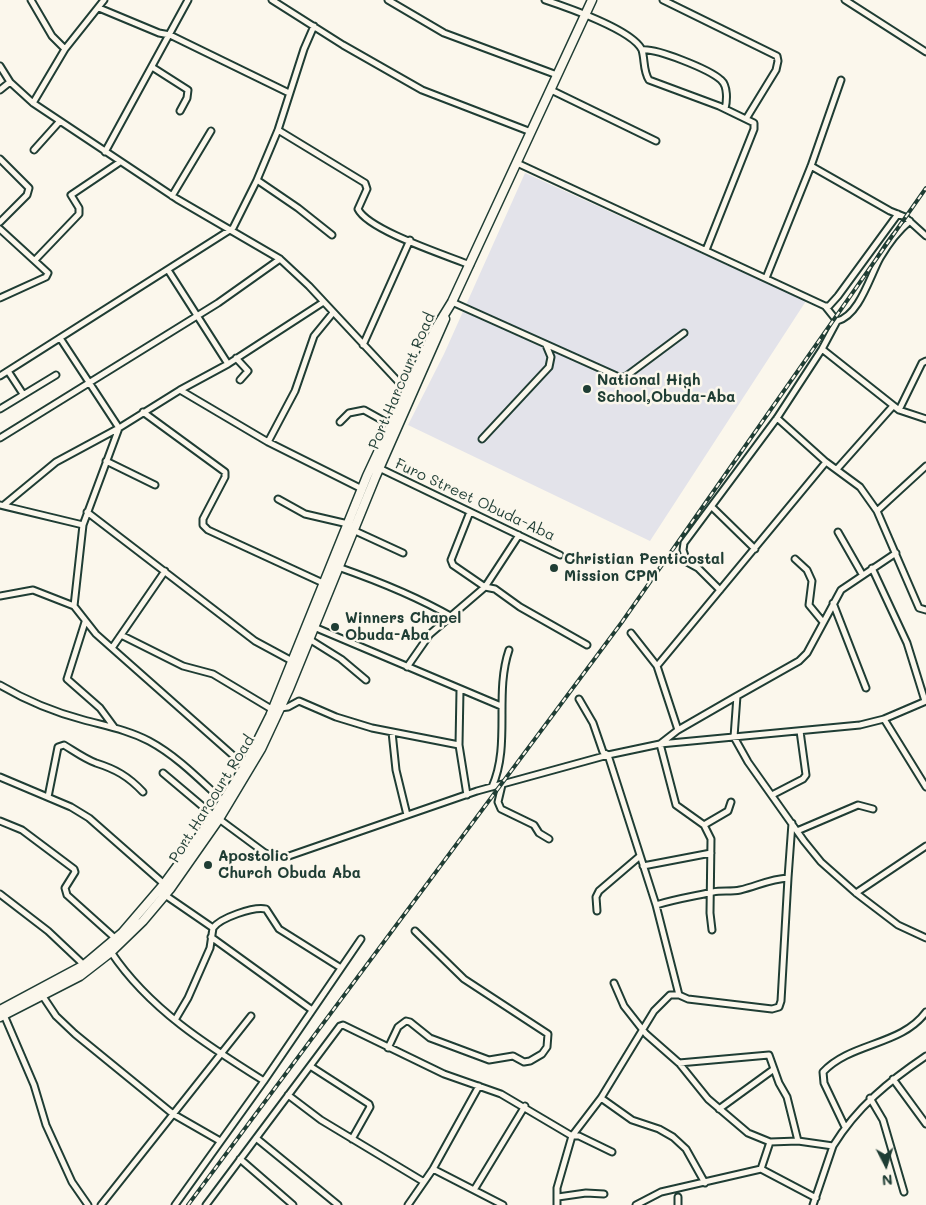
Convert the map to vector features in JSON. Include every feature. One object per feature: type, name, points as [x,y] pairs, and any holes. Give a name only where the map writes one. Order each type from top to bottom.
[{"type":"highway","points":[[447,312],[518,164],[592,0]]},
{"type":"highway","name":"Port Harcourt Road","points":[[1,1014],[84,965],[116,939],[164,884],[216,818],[223,801],[235,787],[276,709],[309,639],[338,567],[362,489],[436,328],[447,312]]},
{"type":"highway","name":"Port Harcourt Road","points":[[1,1014],[85,973],[112,952],[165,895],[261,749],[292,661],[323,583],[379,468],[442,331],[447,312]]},
{"type":"street","points":[[31,0],[52,36],[65,50]]},
{"type":"street","points":[[33,103],[65,50],[104,0]]},
{"type":"street","points":[[105,152],[188,0]]},
{"type":"street","points":[[272,0],[422,90],[531,132]]},
{"type":"street","points":[[388,0],[444,33],[557,75]]},
{"type":"street","points":[[545,0],[586,14],[632,39],[642,50],[649,80],[725,109],[754,123],[754,129],[706,250]]},
{"type":"street","points":[[663,0],[777,56],[776,70],[746,119]]},
{"type":"street","points":[[845,0],[926,52]]},
{"type":"street","points":[[99,8],[159,33],[170,35],[289,93]]},
{"type":"street","points":[[0,376],[235,226],[278,130],[289,93],[314,26]]},
{"type":"street","points":[[642,50],[652,50],[685,61],[721,80],[726,92],[725,109]]},
{"type":"street","points":[[0,66],[10,82],[33,103],[172,196],[280,259],[407,391]]},
{"type":"street","points":[[152,66],[188,90],[187,98],[180,111]]},
{"type":"street","points":[[766,278],[811,166],[841,80]]},
{"type":"street","points":[[0,90],[10,82]]},
{"type":"street","points":[[551,90],[656,141]]},
{"type":"street","points":[[34,150],[60,121]]},
{"type":"street","points":[[278,130],[366,183],[367,189],[359,204],[360,213],[382,229],[470,265]]},
{"type":"street","points":[[172,196],[211,132]]},
{"type":"street","points":[[0,159],[28,188],[27,195],[0,222]]},
{"type":"street","points":[[35,260],[79,214],[79,208],[71,195],[120,162]]},
{"type":"street","points":[[518,164],[825,306],[837,322]]},
{"type":"street","points":[[811,166],[898,214],[926,236]]},
{"type":"street","points":[[257,180],[298,208],[332,235]]},
{"type":"street","points":[[825,306],[828,306],[838,296],[898,214]]},
{"type":"street","points":[[720,590],[698,568],[687,562],[683,550],[688,537],[777,418],[822,349],[837,322],[847,317],[864,292],[876,272],[880,258],[910,222]]},
{"type":"street","points":[[0,229],[47,270],[46,277],[0,298]]},
{"type":"street","points":[[363,345],[410,240]]},
{"type":"street","points":[[0,438],[218,303],[280,259]]},
{"type":"street","points":[[168,270],[228,364]]},
{"type":"street","points":[[452,302],[619,377],[625,377],[684,333]]},
{"type":"street","points":[[2,505],[56,462],[119,428],[180,390],[228,364],[322,303]]},
{"type":"street","points":[[268,442],[295,391],[310,343],[332,314]]},
{"type":"street","points":[[60,338],[119,428]]},
{"type":"street","points":[[482,439],[548,367],[551,357],[546,345]]},
{"type":"street","points":[[822,349],[893,406],[899,410],[926,419]]},
{"type":"street","points":[[236,358],[248,371],[240,380]]},
{"type":"street","points":[[899,410],[922,363],[926,361]]},
{"type":"street","points":[[8,371],[23,394]]},
{"type":"street","points":[[0,409],[56,376]]},
{"type":"street","points":[[180,390],[268,442],[362,489]]},
{"type":"street","points":[[837,469],[893,406]]},
{"type":"street","points":[[340,422],[349,414],[364,410],[391,425]]},
{"type":"street","points":[[143,412],[225,472],[225,477],[203,519],[203,524],[208,530],[323,583]]},
{"type":"street","points":[[777,418],[826,462],[860,487],[877,511],[919,608],[926,610]]},
{"type":"street","points":[[74,606],[82,525],[119,428]]},
{"type":"street","points":[[106,461],[155,485]]},
{"type":"street","points":[[658,666],[826,462]]},
{"type":"street","points":[[877,511],[926,466]]},
{"type":"street","name":"Furo Street Obuda-Aba","points":[[379,468],[560,554]]},
{"type":"street","points":[[278,499],[305,514],[350,527],[402,553]]},
{"type":"street","points":[[2,505],[82,525]]},
{"type":"street","points":[[712,507],[754,549]]},
{"type":"street","points":[[87,512],[255,641],[292,661]]},
{"type":"street","points":[[470,512],[451,562],[485,587],[495,588],[520,607],[587,645]]},
{"type":"street","points":[[838,532],[862,574]]},
{"type":"street","points":[[407,667],[425,640],[485,587],[519,535]]},
{"type":"street","points":[[660,744],[678,730],[799,661],[807,653],[841,590],[862,574],[896,553]]},
{"type":"street","points":[[795,558],[806,570],[812,581],[809,605],[823,622]]},
{"type":"street","points":[[338,567],[427,602],[452,617]]},
{"type":"street","points":[[163,773],[216,818],[266,853],[272,856],[286,857],[492,787],[608,755],[660,744],[860,725],[884,719],[926,701],[907,642],[872,568]]},
{"type":"street","points":[[112,648],[165,571]]},
{"type":"street","points":[[0,596],[34,590],[74,606],[86,622],[112,648],[245,766]]},
{"type":"street","points":[[833,603],[866,688]]},
{"type":"street","points":[[86,622],[67,679],[100,708],[114,727]]},
{"type":"street","points":[[314,627],[501,706]]},
{"type":"street","points":[[631,633],[658,666],[678,730]]},
{"type":"street","points":[[121,635],[183,666],[213,674],[276,709],[288,708],[299,701],[336,717],[392,732],[459,745]]},
{"type":"street","points":[[309,639],[341,659],[366,680]]},
{"type":"street","points":[[492,787],[500,755],[503,670],[509,650]]},
{"type":"street","points":[[0,685],[22,698],[56,712],[114,727],[150,742],[183,765],[223,801]]},
{"type":"street","points":[[460,690],[459,745],[467,795]]},
{"type":"street","points":[[737,696],[734,737],[748,762],[797,832],[821,862],[856,893],[898,925],[926,938]]},
{"type":"street","points":[[579,698],[593,723],[602,752],[608,755],[656,904],[679,995]]},
{"type":"street","points":[[884,719],[926,788]]},
{"type":"street","points":[[772,795],[803,779],[806,774],[800,731]]},
{"type":"street","points":[[392,732],[398,782],[407,815]]},
{"type":"street","points":[[660,744],[676,805],[704,826],[711,838],[710,892],[712,930]]},
{"type":"street","points":[[48,797],[58,748],[64,745],[126,777],[143,792]]},
{"type":"street","points":[[0,777],[48,797],[89,818],[164,884]]},
{"type":"street","points":[[502,785],[498,802],[501,809],[534,826],[539,833],[549,839]]},
{"type":"street","points":[[704,826],[728,811],[731,802]]},
{"type":"street","points":[[797,832],[858,805],[872,809]]},
{"type":"street","points":[[0,821],[22,830],[74,869],[75,872],[65,888],[67,895],[116,939]]},
{"type":"street","points":[[557,1205],[557,1188],[572,1136],[601,1098],[643,1029],[666,998],[670,995],[679,995],[688,999],[742,1006],[772,1009],[779,1007],[781,1001],[792,823]]},
{"type":"street","points":[[856,893],[926,846]]},
{"type":"street","points":[[643,866],[711,854]]},
{"type":"street","points":[[597,911],[596,897],[599,891],[640,856]]},
{"type":"street","points":[[656,904],[673,899],[704,896],[710,892],[738,891],[765,880],[788,878]]},
{"type":"street","points":[[0,894],[48,931],[84,965]]},
{"type":"street","points":[[165,895],[213,928]]},
{"type":"street","points":[[175,1020],[188,998],[210,948],[213,928],[224,918],[263,908],[270,914],[279,929],[341,968]]},
{"type":"street","points":[[388,1048],[398,1027],[406,1022],[410,1022],[430,1038],[489,1060],[513,1056],[524,1062],[530,1061],[542,1054],[547,1047],[548,1034],[464,979],[414,931]]},
{"type":"street","points":[[211,937],[312,1010]]},
{"type":"street","points":[[175,1205],[264,1081],[361,939]]},
{"type":"street","points":[[112,952],[151,999],[175,1020],[221,1054],[264,1081]]},
{"type":"street","points":[[614,983],[624,1006],[643,1029],[679,1062],[708,1099],[748,1133],[770,1142],[798,1141],[833,1146]]},
{"type":"street","points":[[42,995],[56,1016],[75,1034],[173,1114],[220,1141]]},
{"type":"street","points":[[845,1127],[824,1083],[823,1072],[860,1049],[898,1036],[918,1023],[926,1012]]},
{"type":"street","points":[[1,1014],[34,1085],[46,1125],[72,1182],[88,1205]]},
{"type":"street","points":[[101,1205],[251,1016]]},
{"type":"street","points":[[206,1205],[340,1026],[343,1025],[444,1074],[501,1094],[572,1136],[579,1136],[612,1152]]},
{"type":"street","points":[[679,1062],[764,1054],[771,1057],[774,1069],[787,1097],[798,1141]]},
{"type":"street","points":[[813,1205],[833,1146],[845,1127],[870,1098],[926,1056]]},
{"type":"street","points":[[310,1066],[370,1104],[352,1139]]},
{"type":"street","points":[[719,1108],[774,1069]]},
{"type":"street","points":[[893,1079],[926,1124]]},
{"type":"street","points":[[408,1205],[433,1169],[479,1086]]},
{"type":"street","points":[[288,1095],[321,1120],[424,1182]]},
{"type":"street","points":[[601,1098],[632,1120],[659,1129],[673,1137],[686,1149],[705,1183]]},
{"type":"street","points":[[870,1098],[882,1120],[904,1192]]},
{"type":"street","points":[[474,1190],[524,1106]]},
{"type":"street","points":[[256,1138],[338,1205]]},
{"type":"street","points":[[761,1169],[770,1142]]},
{"type":"street","points":[[240,1159],[293,1205]]},
{"type":"street","points":[[433,1169],[503,1205]]},
{"type":"street","points":[[636,1205],[661,1192],[761,1169],[816,1198]]},
{"type":"street","points":[[558,1197],[586,1193],[604,1194]]},
{"type":"street","points":[[678,1197],[678,1205]]},
{"type":"shaded area","name":"National High School,Obuda-Aba","points":[[525,173],[806,301],[650,541],[408,425],[444,354]]},
{"type":"railway","points":[[188,1205],[622,622],[926,188]]},
{"type":"place","name":"National High School,Obuda-Aba","points":[[587,389]]},
{"type":"place","name":"Christian Penticostal Mission CPM","points":[[554,568]]},
{"type":"place","name":"Winners Chapel Obuda-Aba","points":[[335,627]]},
{"type":"place","name":"Apostolic Church Obuda Aba","points":[[208,865]]}]
